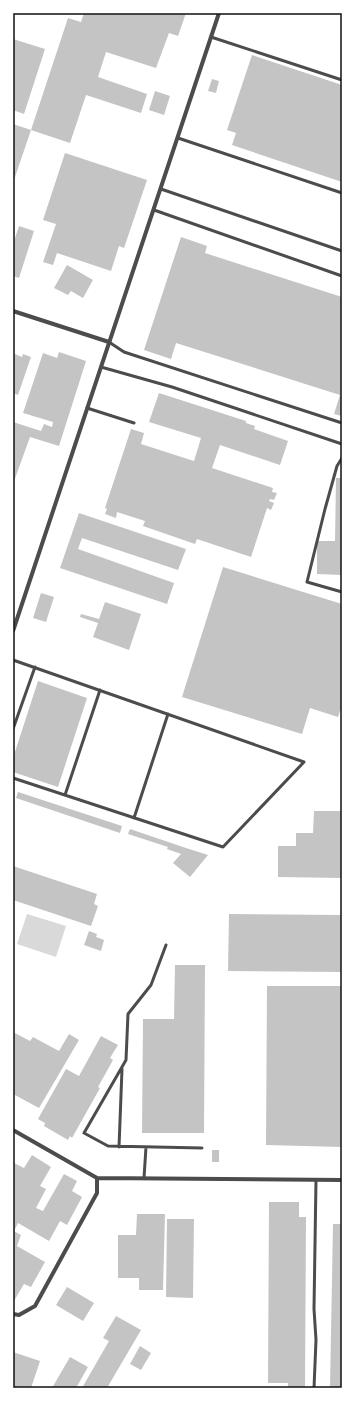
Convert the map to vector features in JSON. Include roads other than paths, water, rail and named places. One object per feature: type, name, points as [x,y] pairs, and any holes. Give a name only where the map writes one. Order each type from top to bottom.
[{"type":"street","points":[[13,631],[219,13]]},
{"type":"street","points":[[13,311],[109,342]]},
{"type":"street","points":[[13,1130],[97,1178],[342,1180]]},
{"type":"street","points":[[13,1314],[19,1315],[35,1306],[97,1193],[97,1178]]},
{"type":"lane","points":[[211,37],[342,80]]},
{"type":"lane","points":[[178,138],[342,193]]},
{"type":"lane","points":[[161,189],[342,252]]},
{"type":"lane","points":[[154,210],[342,276]]},
{"type":"lane","points":[[109,342],[130,355],[342,423]]},
{"type":"lane","points":[[101,367],[172,387],[342,444]]},
{"type":"lane","points":[[87,408],[134,423]]},
{"type":"lane","points":[[342,458],[337,466],[307,582],[342,592]]},
{"type":"lane","points":[[13,660],[304,762],[222,847],[13,778]]},
{"type":"lane","points":[[13,729],[35,667]]},
{"type":"lane","points":[[65,795],[100,690]]},
{"type":"lane","points":[[134,818],[168,714]]},
{"type":"lane","points":[[166,945],[151,985],[128,1014],[126,1060],[84,1133],[108,1146],[202,1148]]},
{"type":"lane","points":[[119,1147],[122,1068]]},
{"type":"lane","points":[[144,1178],[146,1147]]},
{"type":"lane","points":[[314,1388],[316,1340],[314,1309],[316,1180]]}]
